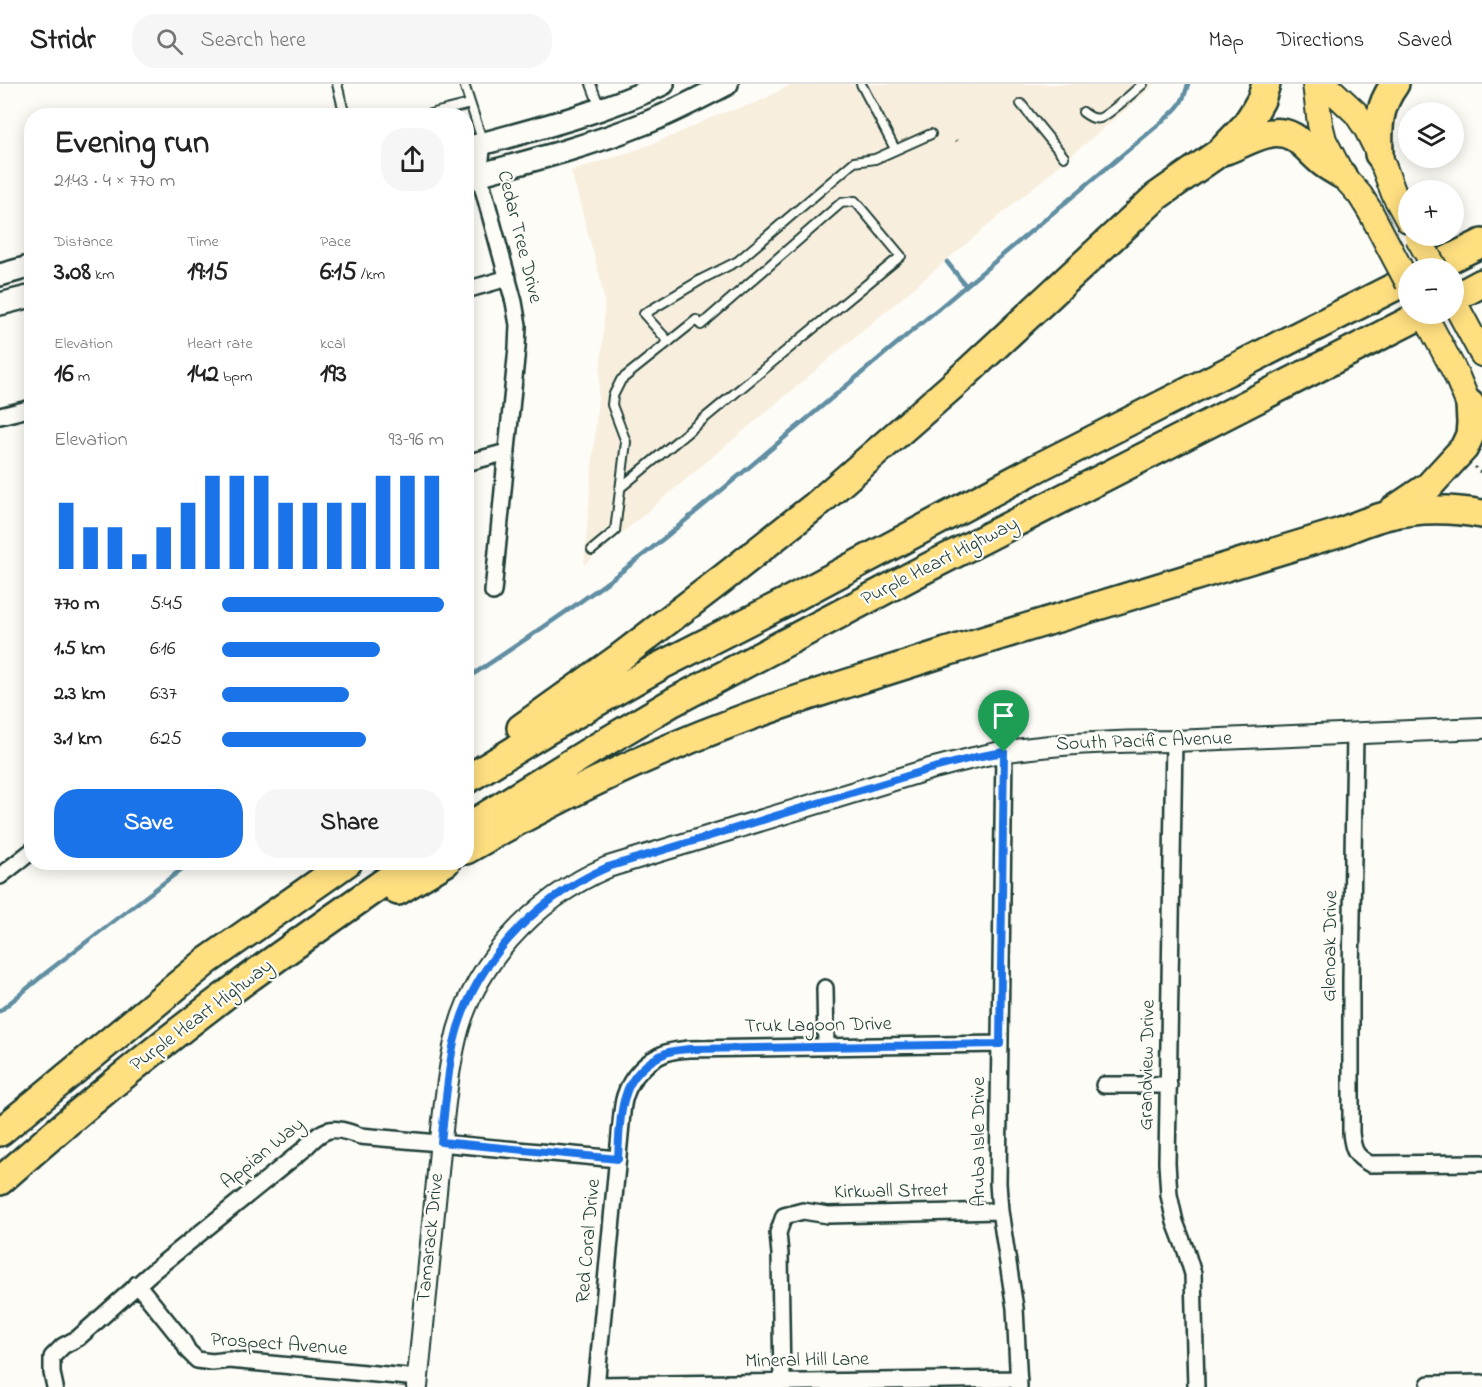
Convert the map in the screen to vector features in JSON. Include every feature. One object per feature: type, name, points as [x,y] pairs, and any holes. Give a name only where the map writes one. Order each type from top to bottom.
[{"type":"highway","points":[[474,774],[513,733],[619,658],[816,505],[959,380],[1157,196],[1220,152],[1245,126],[1261,100],[1266,84]]},
{"type":"highway","points":[[1379,154],[1379,117],[1383,104],[1395,84]]},
{"type":"highway","points":[[1220,152],[1269,133],[1279,132],[1294,136],[1322,162],[1342,175]]},
{"type":"highway","points":[[1453,258],[1482,243]]},
{"type":"highway","points":[[1464,294],[1482,283]]},
{"type":"highway","name":"Purple Heart Highway","points":[[474,775],[663,665],[1039,467],[1398,287]]},
{"type":"highway","name":"Purple Heart Highway","points":[[474,823],[673,702],[931,566],[1404,324]]},
{"type":"highway","points":[[1383,516],[1430,486],[1464,448],[1470,435],[1470,404]]},
{"type":"highway","points":[[474,846],[598,780],[737,721],[830,689],[1341,532],[1383,516],[1436,509],[1482,514]]},
{"type":"highway","name":"Purple Heart Highway","points":[[0,1132],[207,961],[337,870]]},
{"type":"highway","name":"Purple Heart Highway","points":[[0,1181],[127,1073],[245,981],[402,870]]},
{"type":"highway","points":[[245,981],[432,870]]},
{"type":"main road","points":[[475,146],[600,110],[663,84]]},
{"type":"main road","points":[[474,176],[634,128],[727,84]]},
{"type":"main road","points":[[1315,84],[1324,140],[1342,175],[1360,195],[1370,211],[1398,263]]},
{"type":"main road","points":[[1325,84],[1356,113],[1366,128],[1398,201]]},
{"type":"main road","points":[[0,275],[24,268]]},
{"type":"main road","points":[[0,304],[24,298]]},
{"type":"main road","points":[[1464,319],[1482,354]]},
{"type":"main road","points":[[1429,324],[1470,404],[1482,437]]},
{"type":"street","name":"Cedar Tree Drive","points":[[474,161],[475,146]]},
{"type":"street","name":"Cedar Tree Drive","points":[[474,179],[508,278],[518,325],[493,592]]},
{"type":"street","points":[[474,288],[508,278]]},
{"type":"street","points":[[0,416],[24,410]]},
{"type":"street","points":[[474,461],[507,452]]},
{"type":"street","name":"South Pacific Avenue","points":[[495,956],[537,910],[573,885],[608,867],[976,757],[1043,747],[1132,741],[1482,728]]},
{"type":"street","name":"Glenoak Drive","points":[[1355,734],[1350,1133],[1353,1147],[1359,1158],[1370,1164],[1482,1163]]},
{"type":"street","name":"Grandview Drive","points":[[1174,741],[1167,1163],[1169,1195],[1175,1222],[1193,1274],[1196,1387]]},
{"type":"street","name":"Aruba Isle Drive","points":[[1004,752],[998,1183],[1015,1308],[1019,1383]]},
{"type":"street","points":[[0,876],[24,857]]},
{"type":"street","name":"Tamarack Drive","points":[[417,1383],[441,1142],[454,1046],[460,1022],[470,999],[495,956]]},
{"type":"street","points":[[825,988],[826,1047]]},
{"type":"street","name":"Truk Lagoon Drive","points":[[642,1067],[668,1052],[689,1049],[1000,1044]]},
{"type":"street","name":"Red Coral Drive","points":[[596,1386],[625,1096],[642,1067]]},
{"type":"street","points":[[1104,1085],[1169,1085]]},
{"type":"street","name":"Appian Way","points":[[55,1387],[52,1357],[63,1346],[78,1338],[137,1284],[303,1150],[316,1136],[330,1129],[343,1130],[360,1136],[618,1159]]},
{"type":"street","name":"Kirkwall Street","points":[[782,1383],[778,1233],[784,1216],[803,1211],[828,1215],[1000,1211]]},
{"type":"street","name":"Prospect Avenue","points":[[137,1284],[182,1340],[188,1352],[197,1360],[212,1362],[229,1360],[417,1383]]},
{"type":"street","name":"Mineral Hill Lane","points":[[596,1386],[1019,1383]]},
{"type":"street","points":[[1429,1384],[1482,1383]]},
{"type":"lane","points":[[337,84],[343,108]]},
{"type":"lane","points":[[464,84],[470,108]]},
{"type":"lane","points":[[591,84],[600,110]]},
{"type":"lane","points":[[861,84],[895,149]]},
{"type":"lane","points":[[1083,112],[1091,117],[1099,118],[1143,84]]},
{"type":"lane","points":[[454,108],[470,104]]},
{"type":"lane","points":[[1021,104],[1064,157]]},
{"type":"lane","points":[[669,342],[644,314],[704,278],[738,261],[854,162],[875,159],[931,134]]},
{"type":"lane","points":[[592,550],[615,531],[620,488],[626,442],[612,405],[613,396],[621,380],[696,320],[701,325],[842,203],[855,201],[901,256],[620,488]]},
{"type":"shaded area","points":[[792,84],[1154,84],[584,565],[604,325],[604,300],[600,277],[571,171],[636,150],[719,114],[756,103]]},
{"type":"waterway","points":[[474,674],[644,555],[1164,120],[1180,104],[1188,84]]},
{"type":"waterway","points":[[947,262],[966,286]]},
{"type":"waterway","points":[[0,1011],[47,972],[181,870]]},
{"type":"route","points":[[1004,752],[1000,1044],[689,1049],[668,1052],[642,1067],[625,1096],[618,1159],[441,1142],[454,1046],[460,1022],[470,999],[495,956],[524,922],[573,885],[608,867],[930,769],[1004,752]]}]
